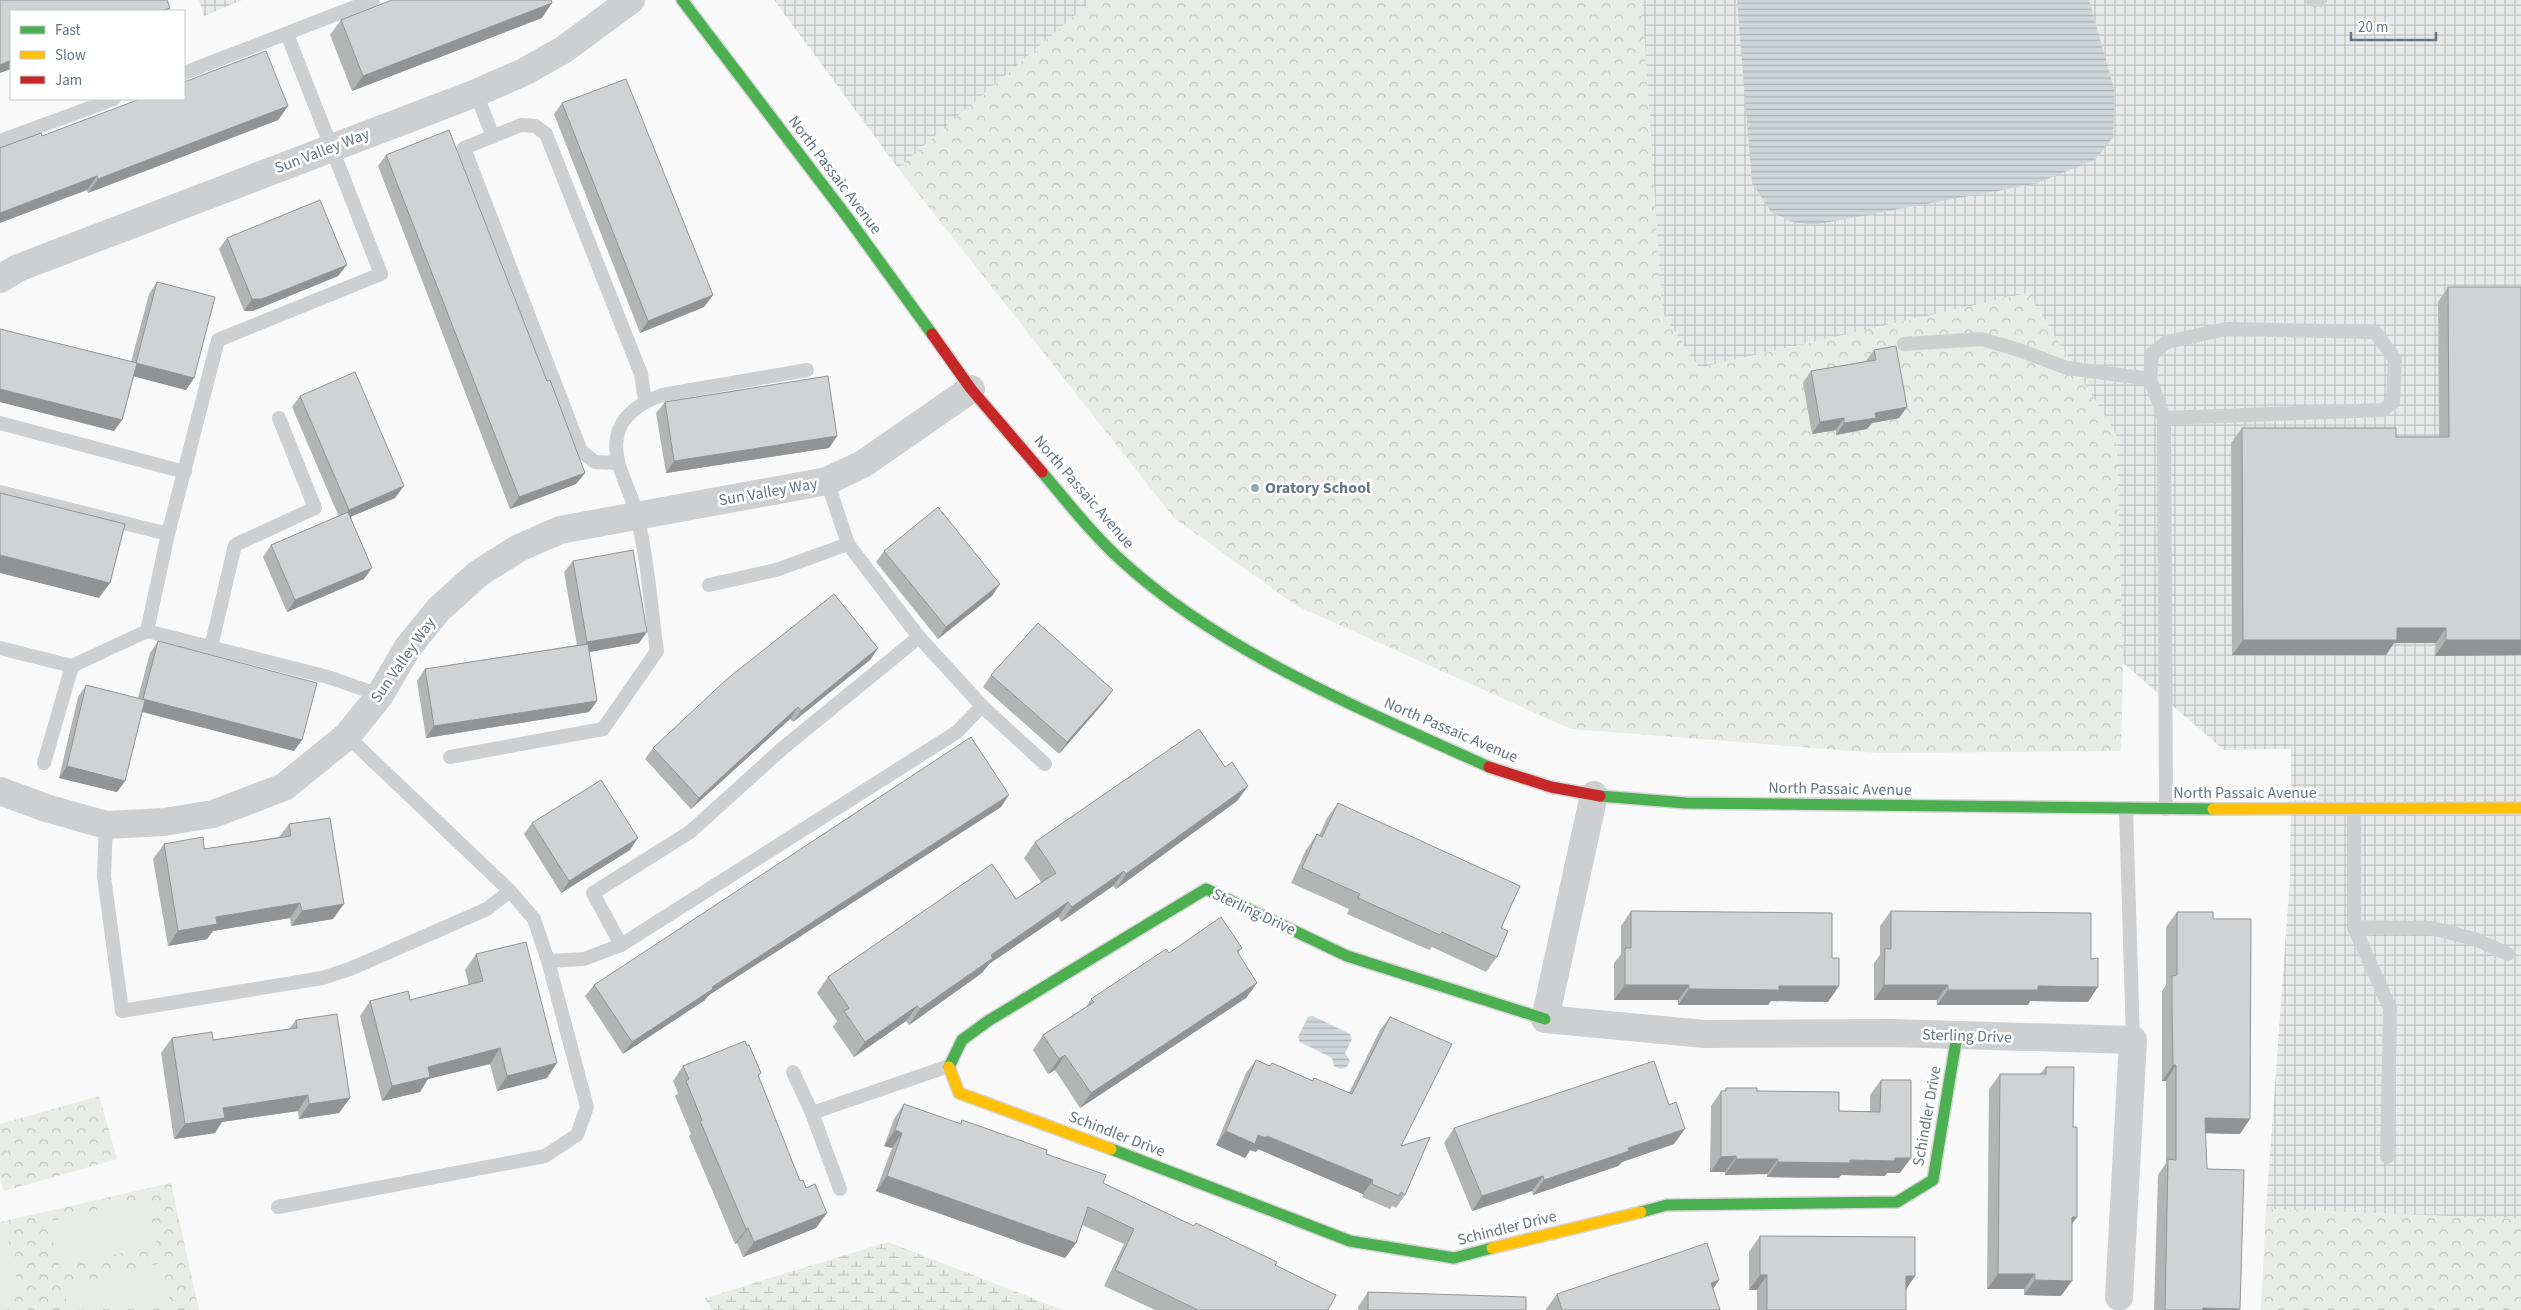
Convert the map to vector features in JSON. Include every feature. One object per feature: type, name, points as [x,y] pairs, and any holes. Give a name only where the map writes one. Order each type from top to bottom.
[{"type":"main road","name":"North Passaic Avenue","points":[[682,0],[848,218],[971,389],[1096,536],[1124,563],[1169,600],[1218,632],[1331,695],[1496,770],[1551,788],[1594,796],[1686,803],[2166,809],[2521,808]]},
{"type":"main road","name":"Sterling Drive","points":[[949,1066],[962,1040],[1026,997],[1206,889],[1347,956],[1545,1019]]},
{"type":"main road","name":"Schindler Drive","points":[[949,1066],[959,1093],[1067,1132],[1350,1241],[1454,1258],[1667,1205],[1897,1202],[1933,1180],[1958,1035]]},
{"type":"street","name":"Sun Valley Way","points":[[0,279],[18,268],[476,93],[524,72],[563,50],[631,0]]},
{"type":"street","name":"Sun Valley Way","points":[[0,790],[46,808],[106,825],[164,822],[213,814],[284,787],[348,736],[380,695],[408,647],[439,609],[479,573],[519,548],[560,530],[827,481],[863,464],[971,389]]},
{"type":"street","points":[[1545,1019],[1594,796]]},
{"type":"street","name":"Sterling Drive","points":[[1545,1019],[1705,1034],[1958,1035],[2132,1040]]},
{"type":"street","points":[[2119,1297],[2132,1040]]},
{"type":"lane","points":[[185,73],[373,0]]},
{"type":"lane","points":[[2313,0],[2320,0]]},
{"type":"lane","points":[[147,631],[168,534],[218,340],[382,274],[287,34]]},
{"type":"lane","points":[[476,93],[492,137]]},
{"type":"lane","points":[[0,141],[111,100]]},
{"type":"lane","points":[[618,463],[595,462],[581,450],[464,148],[521,125],[535,126],[546,134],[640,374],[645,401]]},
{"type":"lane","points":[[2164,418],[2383,410],[2393,402],[2395,359],[2375,332],[2226,329],[2167,342],[2152,354],[2150,379],[2164,418],[2166,809]]},
{"type":"lane","points":[[1904,344],[1982,339],[2020,350],[2067,368],[2150,379]]},
{"type":"lane","points":[[450,758],[603,729],[656,651],[638,516],[618,463],[616,438],[624,420],[645,401],[662,394],[807,370]]},
{"type":"lane","points":[[211,647],[235,544],[315,508],[278,418]]},
{"type":"lane","points":[[0,423],[185,472]]},
{"type":"lane","points":[[827,481],[848,544],[919,637],[982,706],[1045,764]]},
{"type":"lane","points":[[0,492],[168,534]]},
{"type":"lane","points":[[709,585],[776,570],[848,544]]},
{"type":"lane","points":[[0,648],[72,666],[147,631],[328,677],[380,695]]},
{"type":"lane","points":[[621,945],[593,894],[690,832],[783,748],[919,637]]},
{"type":"lane","points":[[44,763],[72,666]]},
{"type":"lane","points":[[548,961],[584,959],[621,945],[957,732],[982,706]]},
{"type":"lane","points":[[278,1207],[545,1156],[577,1135],[587,1107],[548,961],[534,919],[510,891],[348,736]]},
{"type":"lane","points":[[2126,808],[2132,1040]]},
{"type":"lane","points":[[2354,809],[2354,927],[2390,1008],[2387,1157]]},
{"type":"lane","points":[[106,825],[104,877],[122,1011],[322,978],[350,969],[487,909],[510,891]]},
{"type":"lane","points":[[2354,927],[2431,928],[2476,939],[2508,954]]},
{"type":"lane","points":[[812,1112],[949,1066]]},
{"type":"lane","points":[[793,1072],[812,1112],[840,1189]]},
{"type":"shaded area","points":[[199,0],[242,0],[204,16]]},
{"type":"shaded area","points":[[774,0],[1093,0],[898,168]]},
{"type":"shaded area","points":[[1642,0],[2521,0],[2521,1219],[2266,1209],[2290,878],[2291,749],[2224,750],[2123,663],[2116,434],[2028,293],[1699,368],[1662,312]]},
{"type":"shaded area","points":[[1737,0],[2089,0],[2115,93],[2113,137],[2095,160],[2034,184],[1813,225],[1792,222],[1771,212],[1752,183]]},
{"type":"shaded area","points":[[1313,1016],[1350,1034],[1352,1039],[1345,1053],[1350,1061],[1347,1067],[1340,1069],[1334,1066],[1332,1058],[1300,1042],[1298,1037],[1308,1017]]},
{"type":"green space","points":[[1093,0],[1642,0],[1662,312],[1699,368],[2028,293],[2116,434],[2123,663],[2121,751],[1879,753],[1571,729],[1297,606],[1174,518],[898,168]]},
{"type":"green space","points":[[99,1096],[117,1159],[4,1191],[0,1179],[0,1124]]},
{"type":"green space","points":[[171,1183],[199,1310],[0,1310],[0,1222]]},
{"type":"green space","points":[[146,1199],[157,1245],[59,1267],[48,1222]]},
{"type":"green space","points":[[2266,1209],[2521,1219],[2521,1310],[2261,1310]]},
{"type":"green space","points":[[7,1234],[21,1296],[0,1301],[0,1236]]},
{"type":"green space","points":[[888,1242],[1063,1310],[712,1310],[705,1298]]},
{"type":"green space","points":[[161,1263],[172,1308],[69,1310],[63,1286]]},
{"type":"green space","points":[[22,1300],[24,1309],[0,1310],[0,1305]]},
{"type":"building","points":[[0,0],[167,0],[170,8],[163,10],[10,10],[10,60],[0,65]]},
{"type":"building","points":[[392,0],[551,0],[552,3],[363,76],[341,20]]},
{"type":"building","points":[[266,51],[288,106],[98,179],[97,176],[0,213],[0,148],[41,133],[42,136],[137,100],[185,100],[185,82]]},
{"type":"building","points":[[626,79],[713,295],[648,321],[562,103]]},
{"type":"building","points":[[449,130],[547,381],[550,380],[585,473],[519,497],[386,155]]},
{"type":"building","points":[[320,200],[347,265],[262,299],[252,299],[227,238]]},
{"type":"building","points":[[157,282],[215,297],[194,378],[136,363]]},
{"type":"building","points":[[2448,287],[2521,287],[2521,640],[2446,640],[2446,628],[2397,628],[2397,640],[2243,640],[2242,428],[2396,428],[2396,437],[2449,437]]},
{"type":"building","points":[[0,329],[137,363],[122,420],[0,389]]},
{"type":"building","points":[[1896,346],[1907,407],[1875,413],[1876,418],[1844,423],[1844,418],[1820,422],[1811,371],[1876,360],[1874,350]]},
{"type":"building","points":[[355,372],[404,486],[349,510],[300,396]]},
{"type":"building","points":[[828,376],[837,436],[674,461],[665,402]]},
{"type":"building","points":[[0,493],[125,524],[110,583],[0,555]]},
{"type":"building","points":[[938,507],[1000,584],[946,627],[884,551]]},
{"type":"building","points":[[348,512],[372,568],[295,600],[271,545]]},
{"type":"building","points":[[633,550],[647,632],[587,642],[573,561]]},
{"type":"building","points":[[834,594],[878,648],[801,711],[798,707],[699,798],[653,748],[727,679]]},
{"type":"building","points":[[1038,623],[1113,690],[1067,742],[991,675]]},
{"type":"building","points":[[158,641],[317,683],[302,740],[143,699]]},
{"type":"building","points":[[588,644],[597,701],[434,726],[425,669]]},
{"type":"building","points":[[86,685],[145,700],[125,781],[67,766]]},
{"type":"building","points":[[1199,729],[1225,767],[1232,762],[1248,786],[1126,874],[1124,871],[1072,907],[1068,902],[991,955],[993,958],[920,1009],[917,1006],[865,1042],[844,1011],[849,1008],[828,977],[992,864],[1016,899],[1056,873],[1035,842]]},
{"type":"building","points":[[971,737],[1009,795],[712,987],[713,989],[632,1042],[594,985]]},
{"type":"building","points":[[601,780],[638,838],[569,881],[532,823]]},
{"type":"building","points":[[1338,803],[1520,886],[1501,928],[1508,931],[1497,957],[1442,932],[1440,935],[1358,898],[1360,894],[1302,868],[1317,834],[1322,837]]},
{"type":"building","points":[[330,818],[344,904],[302,911],[300,903],[216,917],[217,924],[178,931],[164,844],[203,837],[204,849],[291,836],[289,824]]},
{"type":"building","points":[[1631,911],[1832,913],[1832,958],[1839,958],[1839,986],[1779,986],[1779,990],[1689,989],[1689,985],[1625,985],[1625,948],[1631,948]]},
{"type":"building","points":[[1891,911],[2091,913],[2091,959],[2098,958],[2098,987],[2038,986],[2038,990],[1948,990],[1948,985],[1884,985],[1885,948],[1891,949]]},
{"type":"building","points":[[2177,912],[2213,912],[2213,919],[2251,919],[2250,1119],[2205,1118],[2207,1169],[2244,1170],[2240,1309],[2165,1310],[2168,1159],[2176,1160],[2176,1065],[2173,1065],[2172,976],[2177,975]]},
{"type":"building","points":[[1221,917],[1242,948],[1237,951],[1257,983],[1091,1093],[1065,1055],[1059,1059],[1043,1035],[1094,1002],[1091,999],[1166,949],[1169,953]]},
{"type":"building","points":[[526,942],[557,1063],[507,1076],[500,1048],[428,1067],[430,1077],[392,1086],[370,1001],[408,991],[410,1000],[483,981],[476,954]]},
{"type":"building","points":[[337,1014],[350,1098],[309,1104],[308,1095],[223,1108],[225,1118],[185,1124],[172,1038],[212,1032],[213,1040],[297,1028],[296,1020]]},
{"type":"building","points":[[1390,1017],[1452,1044],[1401,1146],[1430,1137],[1405,1195],[1401,1192],[1399,1196],[1372,1184],[1373,1180],[1267,1136],[1266,1138],[1258,1135],[1255,1144],[1226,1131],[1256,1060],[1270,1066],[1272,1063],[1313,1081],[1314,1078],[1352,1094]]},
{"type":"building","points":[[745,1041],[747,1046],[749,1045],[761,1073],[758,1075],[800,1181],[803,1180],[806,1188],[815,1184],[827,1213],[754,1242],[748,1228],[746,1229],[700,1121],[702,1120],[686,1081],[689,1079],[683,1066]]},
{"type":"building","points":[[1654,1061],[1669,1105],[1676,1102],[1685,1129],[1628,1148],[1629,1151],[1544,1180],[1543,1176],[1482,1196],[1454,1128]]},
{"type":"building","points":[[2046,1067],[2074,1067],[2073,1127],[2077,1127],[2077,1217],[2072,1217],[2072,1281],[2035,1280],[2035,1274],[1998,1274],[2000,1074],[2046,1074]]},
{"type":"building","points":[[1881,1080],[1911,1080],[1911,1158],[1895,1158],[1895,1161],[1850,1160],[1850,1163],[1778,1162],[1778,1159],[1736,1159],[1736,1156],[1721,1157],[1721,1091],[1726,1091],[1726,1088],[1757,1088],[1757,1091],[1839,1092],[1839,1111],[1880,1112]]},
{"type":"building","points":[[904,1104],[961,1124],[962,1120],[1019,1140],[1047,1150],[1046,1154],[1106,1175],[1103,1183],[1194,1226],[1196,1223],[1277,1262],[1275,1265],[1336,1295],[1328,1310],[1198,1310],[1115,1270],[1134,1229],[1088,1207],[1076,1243],[887,1176],[902,1133],[895,1130]]},
{"type":"building","points":[[1760,1236],[1915,1237],[1915,1276],[1906,1276],[1906,1310],[1767,1310],[1767,1275],[1760,1275]]},
{"type":"building","points":[[1707,1243],[1719,1280],[1711,1283],[1720,1310],[1562,1310],[1557,1294]]},
{"type":"building","points":[[1368,1292],[1526,1297],[1526,1310],[1368,1310]]},
{"type":"traffic: fast","points":[[682,0],[848,218],[932,334]]},
{"type":"traffic: fast","points":[[1042,472],[1112,552],[1163,595],[1205,625],[1251,653],[1298,678],[1489,767]]},
{"type":"traffic: fast","points":[[1600,796],[1686,803],[2213,809]]},
{"type":"traffic: fast","points":[[949,1067],[962,1040],[988,1021],[1206,889],[1347,956],[1545,1019]]},
{"type":"traffic: fast","points":[[1641,1212],[1667,1205],[1897,1202],[1933,1180],[1957,1035]]},
{"type":"traffic: fast","points":[[1111,1149],[1350,1241],[1454,1258],[1492,1248]]},
{"type":"traffic: slow","points":[[2213,809],[2521,808]]},
{"type":"traffic: slow","points":[[949,1067],[959,1093],[1111,1149]]},
{"type":"traffic: slow","points":[[1492,1248],[1641,1212]]},
{"type":"traffic: jam","points":[[932,334],[971,389],[1042,472]]},
{"type":"traffic: jam","points":[[1489,767],[1551,787],[1600,796]]},
{"type":"place","name":"Oratory School","points":[[1255,488]]}]
